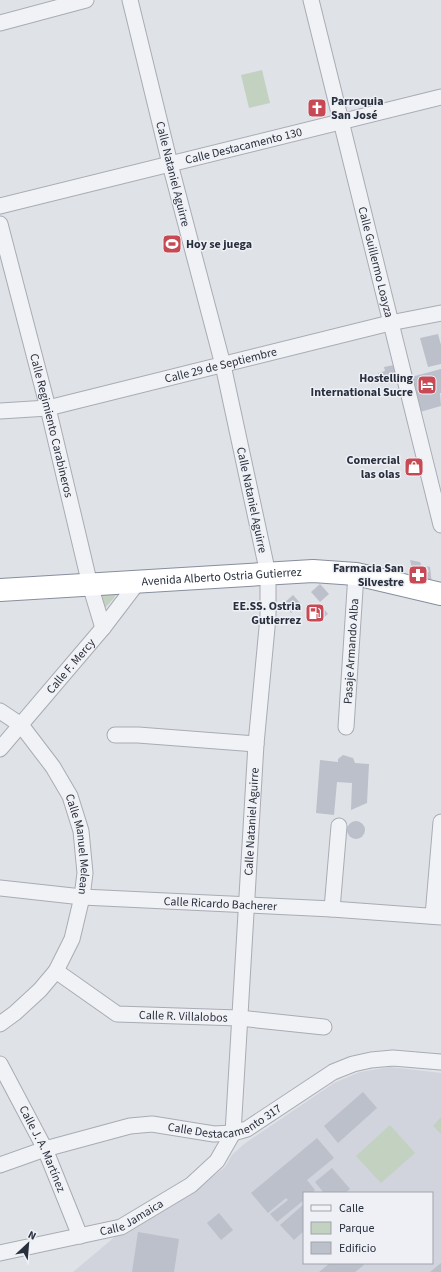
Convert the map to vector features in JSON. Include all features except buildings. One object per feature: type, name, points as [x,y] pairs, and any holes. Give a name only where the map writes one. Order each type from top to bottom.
[{"type":"highway","name":"Avenida Alberto Ostria Gutierrez","points":[[0,590],[313,571],[356,574],[441,594]]},
{"type":"street","points":[[0,23],[86,0]]},
{"type":"street","name":"Calle Nataniel Aguirre","points":[[130,0],[170,164],[223,365],[268,574],[268,617],[256,744],[233,1133]]},
{"type":"street","name":"Calle Guillermo Loayza","points":[[311,0],[441,525]]},
{"type":"street","name":"Calle Destacamento 130","points":[[0,206],[441,97]]},
{"type":"street","name":"Calle Regimiento Carabineros","points":[[0,224],[48,408],[90,584],[103,628]]},
{"type":"street","name":"Calle 29 de Septiembre","points":[[0,411],[48,408],[390,323],[441,313]]},
{"type":"street","name":"Pasaje Armando Alba","points":[[346,727],[356,574]]},
{"type":"street","name":"Calle F. Mercy","points":[[0,749],[103,628],[138,582]]},
{"type":"street","name":"Calle Manuel Melean","points":[[0,711],[21,725],[53,767],[70,796],[81,832],[85,873],[82,897],[72,939],[56,971],[40,990],[15,1013],[0,1024]]},
{"type":"street","points":[[115,735],[138,735],[256,744]]},
{"type":"street","points":[[437,916],[441,822]]},
{"type":"street","points":[[332,909],[339,826]]},
{"type":"street","name":"Calle Ricardo Bacherer","points":[[0,888],[82,897],[332,909],[437,916]]},
{"type":"street","name":"Calle R. Villalobos","points":[[56,971],[117,1014],[239,1018],[324,1027]]},
{"type":"street","name":"Calle Destacamento 317","points":[[0,1165],[45,1149],[130,1126],[152,1124],[214,1134],[233,1133],[247,1129],[333,1072],[353,1064],[370,1060],[393,1058],[441,1062]]},
{"type":"street","name":"Calle J. A. Martínez","points":[[0,1064],[45,1149],[80,1236]]},
{"type":"street","name":"Calle Jamaica","points":[[0,1253],[121,1227],[191,1185],[217,1161],[233,1133]]},
{"type":"shaded area","points":[[390,1067],[441,1073],[441,1272],[73,1272],[117,1235],[191,1194],[225,1167],[232,1155],[244,1144],[334,1083],[360,1072]]},
{"type":"green space","points":[[262,70],[270,103],[249,108],[241,75]]},
{"type":"green space","points":[[120,588],[114,598],[105,608],[98,589]]},
{"type":"green space","points":[[441,1117],[441,1134],[433,1126]]},
{"type":"green space","points":[[390,1125],[415,1153],[381,1183],[356,1156]]},
{"type":"place","name":"Parroquia San José","points":[[317,108]]},
{"type":"place","name":"Hoy se juega","points":[[172,244]]},
{"type":"place","name":"Hostelling International Sucre","points":[[427,385]]},
{"type":"place","name":"Comercial las olas","points":[[414,467]]},
{"type":"place","name":"Farmacia San Silvestre","points":[[418,575]]},
{"type":"place","name":"EE.SS. Ostria Gutierrez","points":[[315,613]]}]
